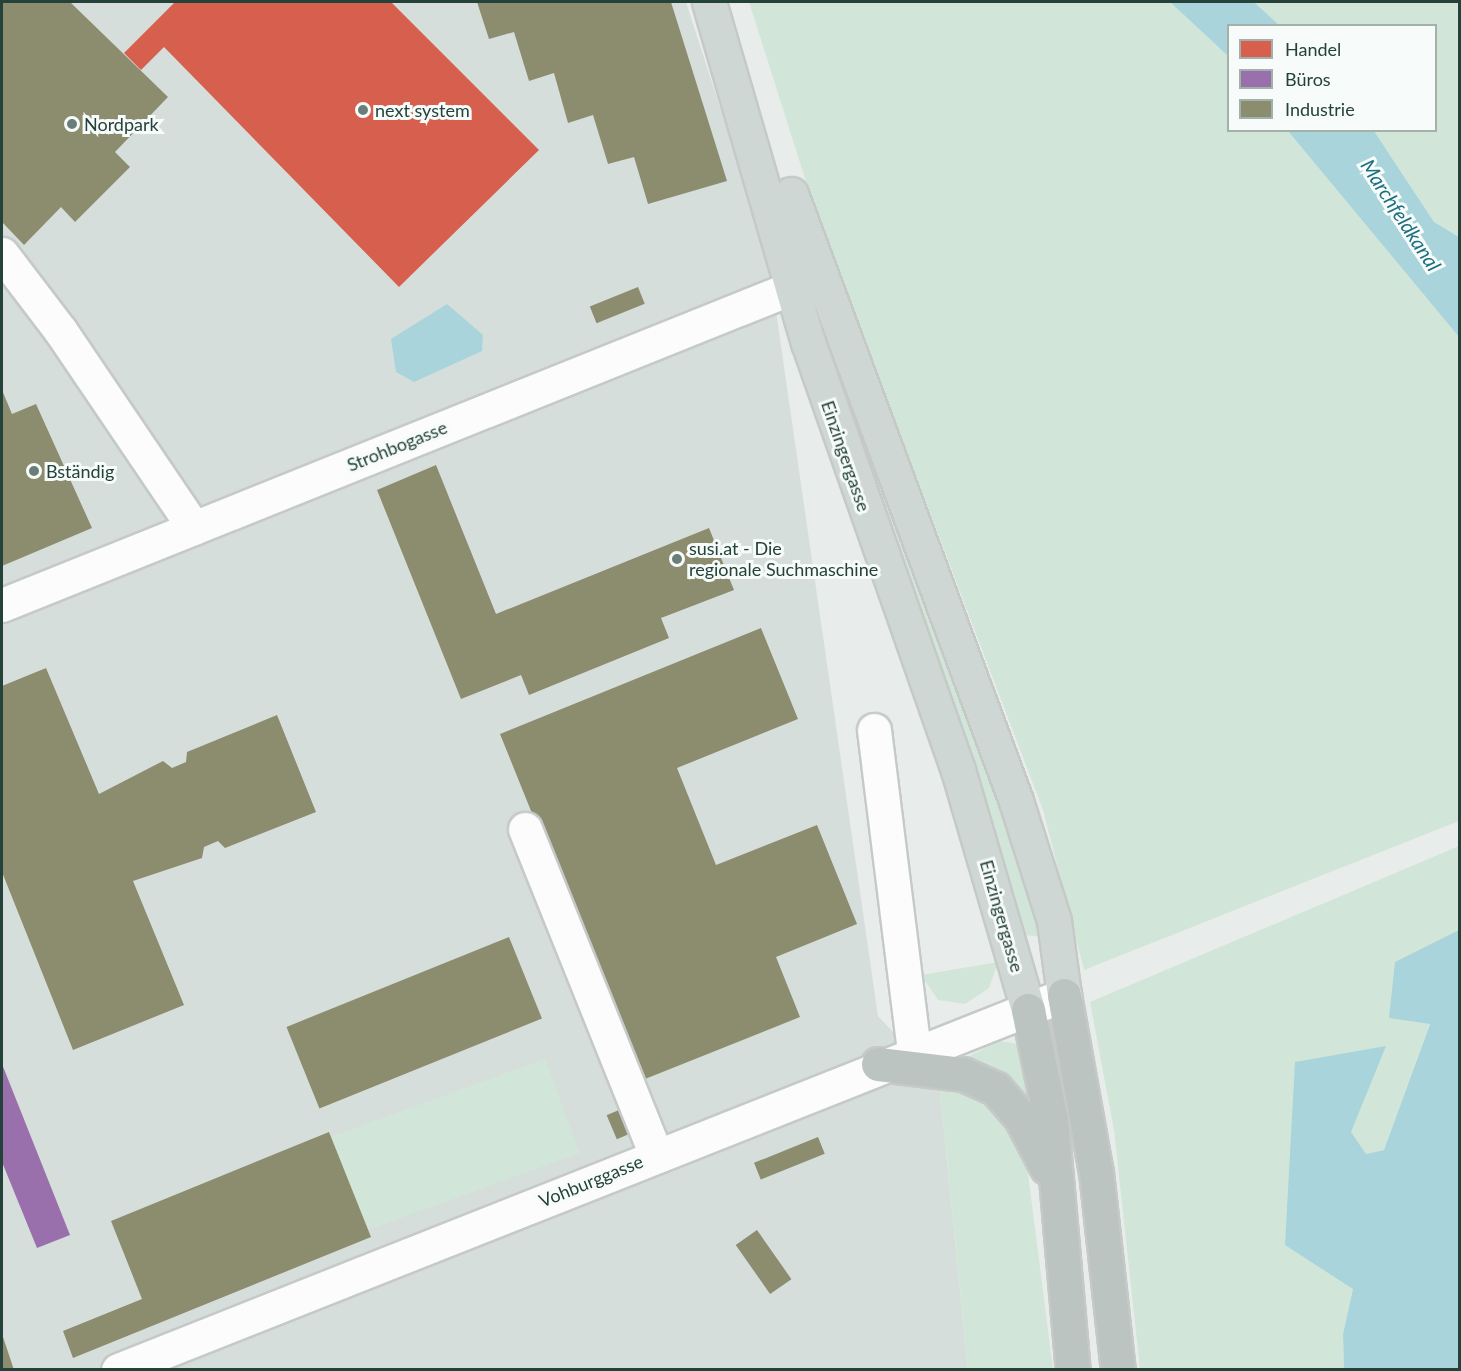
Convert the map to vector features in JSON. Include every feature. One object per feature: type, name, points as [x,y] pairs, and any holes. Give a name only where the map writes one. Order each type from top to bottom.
[{"type":"highway","points":[[1064,994],[1096,1172],[1118,1370]]},
{"type":"highway","points":[[1028,1010],[1051,1121],[1052,1181],[1073,1370]]},
{"type":"highway","points":[[878,1064],[963,1074],[996,1089],[1021,1118],[1052,1181]]},
{"type":"main road","name":"Einzingergasse","points":[[709,2],[823,390],[958,770],[1028,1010]]},
{"type":"main road","name":"Einzingergasse","points":[[730,2],[810,254],[1016,801],[1054,921],[1064,994]]},
{"type":"street","points":[[2,254],[60,330],[194,528]]},
{"type":"street","name":"Strohbogasse","points":[[2,605],[794,287]]},
{"type":"street","points":[[874,730],[914,1051]]},
{"type":"street","points":[[525,829],[656,1155]]},
{"type":"street","name":"Vohburggasse","points":[[118,1370],[878,1064],[1028,1010],[1064,994]]},
{"type":"shaded area","points":[[2,2],[686,2],[768,256],[878,1016],[939,1080],[968,1369],[2,1369]]},
{"type":"green space","points":[[749,2],[1170,2],[1227,55],[1227,132],[1289,132],[1459,337],[1459,821],[1084,970],[1043,810],[816,213]]},
{"type":"green space","points":[[1254,2],[1459,2],[1459,237],[1434,222],[1375,132],[1437,132],[1437,24],[1278,24]]},
{"type":"green space","points":[[813,284],[880,464],[1047,937],[1022,935],[988,814],[802,287]]},
{"type":"green space","points":[[1459,846],[1459,930],[1395,963],[1430,1023],[1384,1150],[1366,1154],[1295,1062],[1353,1289],[1343,1334],[1344,1369],[1140,1369],[1114,1130],[1090,1002]]},
{"type":"green space","points":[[998,962],[989,988],[965,1004],[938,1000],[921,975]]},
{"type":"green space","points":[[1000,1041],[1019,1044],[1040,1115],[965,1058]]},
{"type":"green space","points":[[545,1059],[579,1153],[366,1231],[332,1137]]},
{"type":"green space","points":[[939,1080],[1003,1103],[1024,1142],[1053,1369],[968,1369]]},
{"type":"water","points":[[1170,2],[1254,2],[1278,24],[1227,24],[1227,55]]},
{"type":"water","name":"Marchfeldkanal","points":[[1289,132],[1375,132],[1434,222],[1459,237],[1459,337]]},
{"type":"water","points":[[447,304],[483,335],[482,351],[414,382],[396,372],[391,339]]},
{"type":"water","points":[[1459,930],[1459,1369],[1344,1369],[1343,1334],[1353,1289],[1285,1245],[1295,1062],[1386,1046],[1351,1132],[1366,1154],[1384,1150],[1430,1024],[1389,1018],[1395,962]]},
{"type":"building: Handel","name":"next system","points":[[175,2],[391,2],[539,150],[399,287],[164,47],[141,70],[124,53]]},
{"type":"building: Büros","points":[[2,1064],[70,1235],[37,1248],[2,1162]]},
{"type":"building: Industrie","name":"Nordpark","points":[[2,2],[70,2],[168,97],[115,152],[130,167],[75,222],[61,207],[24,245],[2,222]]},
{"type":"building: Industrie","points":[[477,2],[671,2],[727,181],[648,204],[634,157],[608,164],[593,115],[568,123],[554,73],[529,81],[514,32],[489,39]]},
{"type":"building: Industrie","points":[[638,287],[645,304],[597,323],[590,306]]},
{"type":"building: Industrie","name":"Bständig","points":[[2,390],[12,414],[36,404],[92,528],[2,566]]},
{"type":"building: Industrie","name":"susi.at - Die regionale Suchmaschine","points":[[436,465],[496,614],[709,528],[734,590],[661,618],[669,638],[529,695],[521,675],[461,699],[377,490]]},
{"type":"building: Industrie","points":[[761,628],[798,719],[677,768],[716,865],[817,825],[857,924],[776,957],[800,1017],[640,1081],[500,734]]},
{"type":"building: Industrie","points":[[46,668],[99,794],[163,761],[172,768],[186,762],[187,752],[277,715],[316,812],[225,848],[218,841],[204,847],[202,858],[133,881],[184,1005],[73,1050],[2,872],[2,686]]},
{"type":"building: Industrie","points":[[509,937],[542,1019],[319,1108],[286,1027]]},
{"type":"building: Industrie","points":[[626,1107],[636,1131],[617,1139],[607,1115]]},
{"type":"building: Industrie","points":[[329,1132],[371,1237],[73,1358],[63,1331],[142,1299],[111,1221]]},
{"type":"building: Industrie","points":[[818,1137],[825,1154],[761,1180],[754,1163]]},
{"type":"building: Industrie","points":[[757,1230],[791,1279],[770,1294],[736,1245]]},
{"type":"building: Industrie","points":[[2,1334],[14,1370],[2,1370]]},
{"type":"place","name":"next system","points":[[363,110]]},
{"type":"place","name":"Nordpark","points":[[72,124]]},
{"type":"place","name":"Bständig","points":[[34,471]]},
{"type":"place","name":"susi.at - Die regionale Suchmaschine","points":[[677,559]]}]
